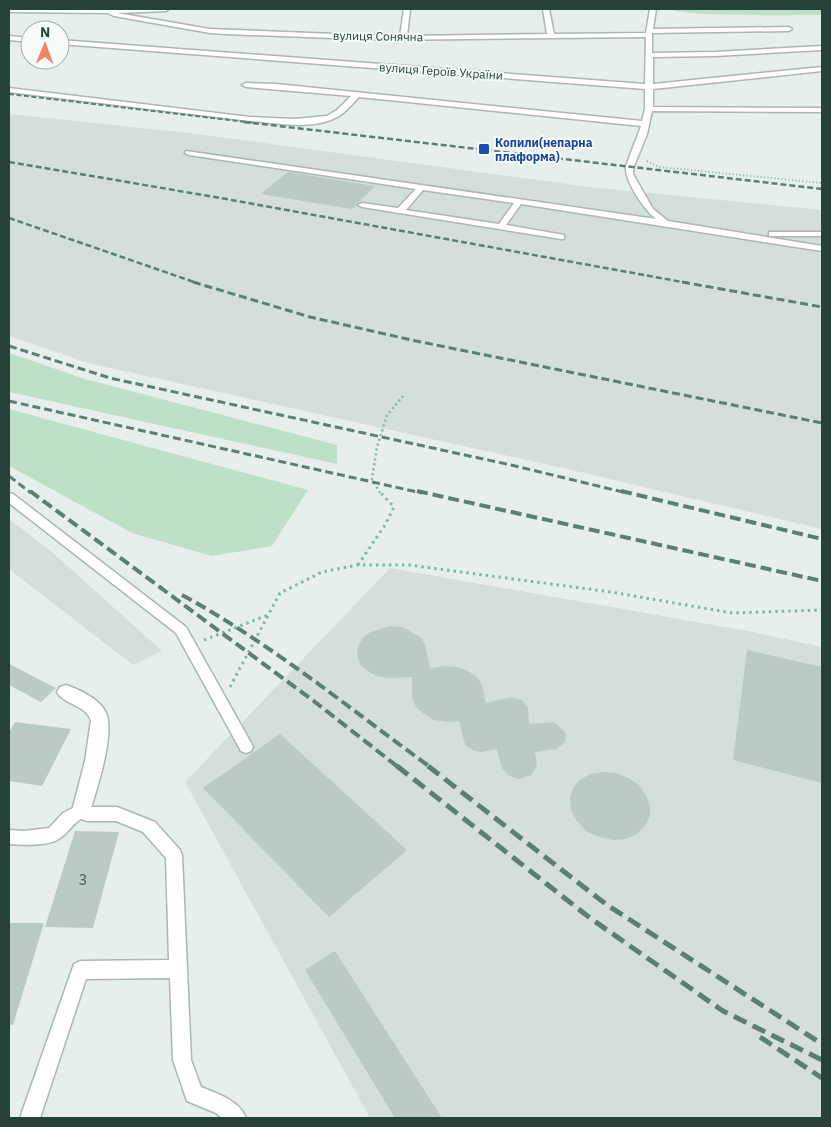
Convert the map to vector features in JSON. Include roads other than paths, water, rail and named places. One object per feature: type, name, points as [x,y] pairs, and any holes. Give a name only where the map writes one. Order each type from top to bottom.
[{"type":"street","points":[[9,10],[110,11],[166,9]]},
{"type":"street","points":[[403,38],[407,9]]},
{"type":"street","points":[[546,9],[550,36]]},
{"type":"street","points":[[630,166],[646,124],[649,109],[648,56],[653,9]]},
{"type":"street","name":"вулиця Сонячна","points":[[110,11],[114,14],[210,31],[403,38],[649,33]]},
{"type":"street","points":[[649,33],[789,29]]},
{"type":"street","name":"вулиця Героїв України","points":[[70,43],[649,86],[822,69]]},
{"type":"street","points":[[648,56],[822,48]]},
{"type":"street","points":[[246,85],[276,86],[646,124]]},
{"type":"street","points":[[9,90],[250,119],[286,120],[326,119],[336,115],[357,94]]},
{"type":"street","points":[[649,109],[822,108]]},
{"type":"street","points":[[66,692],[75,695],[97,713],[100,723],[94,762],[81,811]]},
{"type":"lane","points":[[189,153],[666,223],[822,249]]},
{"type":"lane","points":[[630,166],[629,174],[650,210],[666,223]]},
{"type":"lane","points":[[400,211],[421,187]]},
{"type":"lane","points":[[501,227],[519,201]]},
{"type":"lane","points":[[362,205],[561,237]]},
{"type":"lane","points":[[733,235],[822,234]]},
{"type":"lane","points":[[9,497],[181,630],[246,747]]},
{"type":"lane","points":[[9,837],[24,838],[52,834],[68,818],[81,811],[87,814],[117,814],[150,827],[174,854],[180,969],[182,1060],[194,1094],[223,1106],[236,1118]]},
{"type":"lane","points":[[30,1118],[80,970],[180,969]]},
{"type":"railway","points":[[9,94],[255,123]]},
{"type":"railway","points":[[244,122],[822,189]]},
{"type":"railway","points":[[9,162],[215,197],[688,283]]},
{"type":"railway","points":[[9,218],[197,283]]},
{"type":"railway","points":[[193,282],[310,317],[416,341],[822,423]]},
{"type":"railway","points":[[682,282],[822,307]]},
{"type":"railway","points":[[9,346],[110,378],[511,465],[627,493]]},
{"type":"railway","points":[[9,401],[422,493]]},
{"type":"railway","points":[[9,476],[31,493]]},
{"type":"railway","points":[[30,491],[315,702],[398,767]]},
{"type":"railway","points":[[417,491],[822,581]]},
{"type":"railway","points":[[621,491],[822,539]]},
{"type":"railway","points":[[182,595],[278,655],[430,767]]},
{"type":"railway","points":[[397,766],[590,918],[723,1011],[822,1060]]},
{"type":"railway","points":[[428,766],[607,905],[822,1044]]},
{"type":"railway","points":[[760,1037],[822,1078]]},
{"type":"place","name":"Копили(непарна плаформа)","points":[[484,149]]}]
